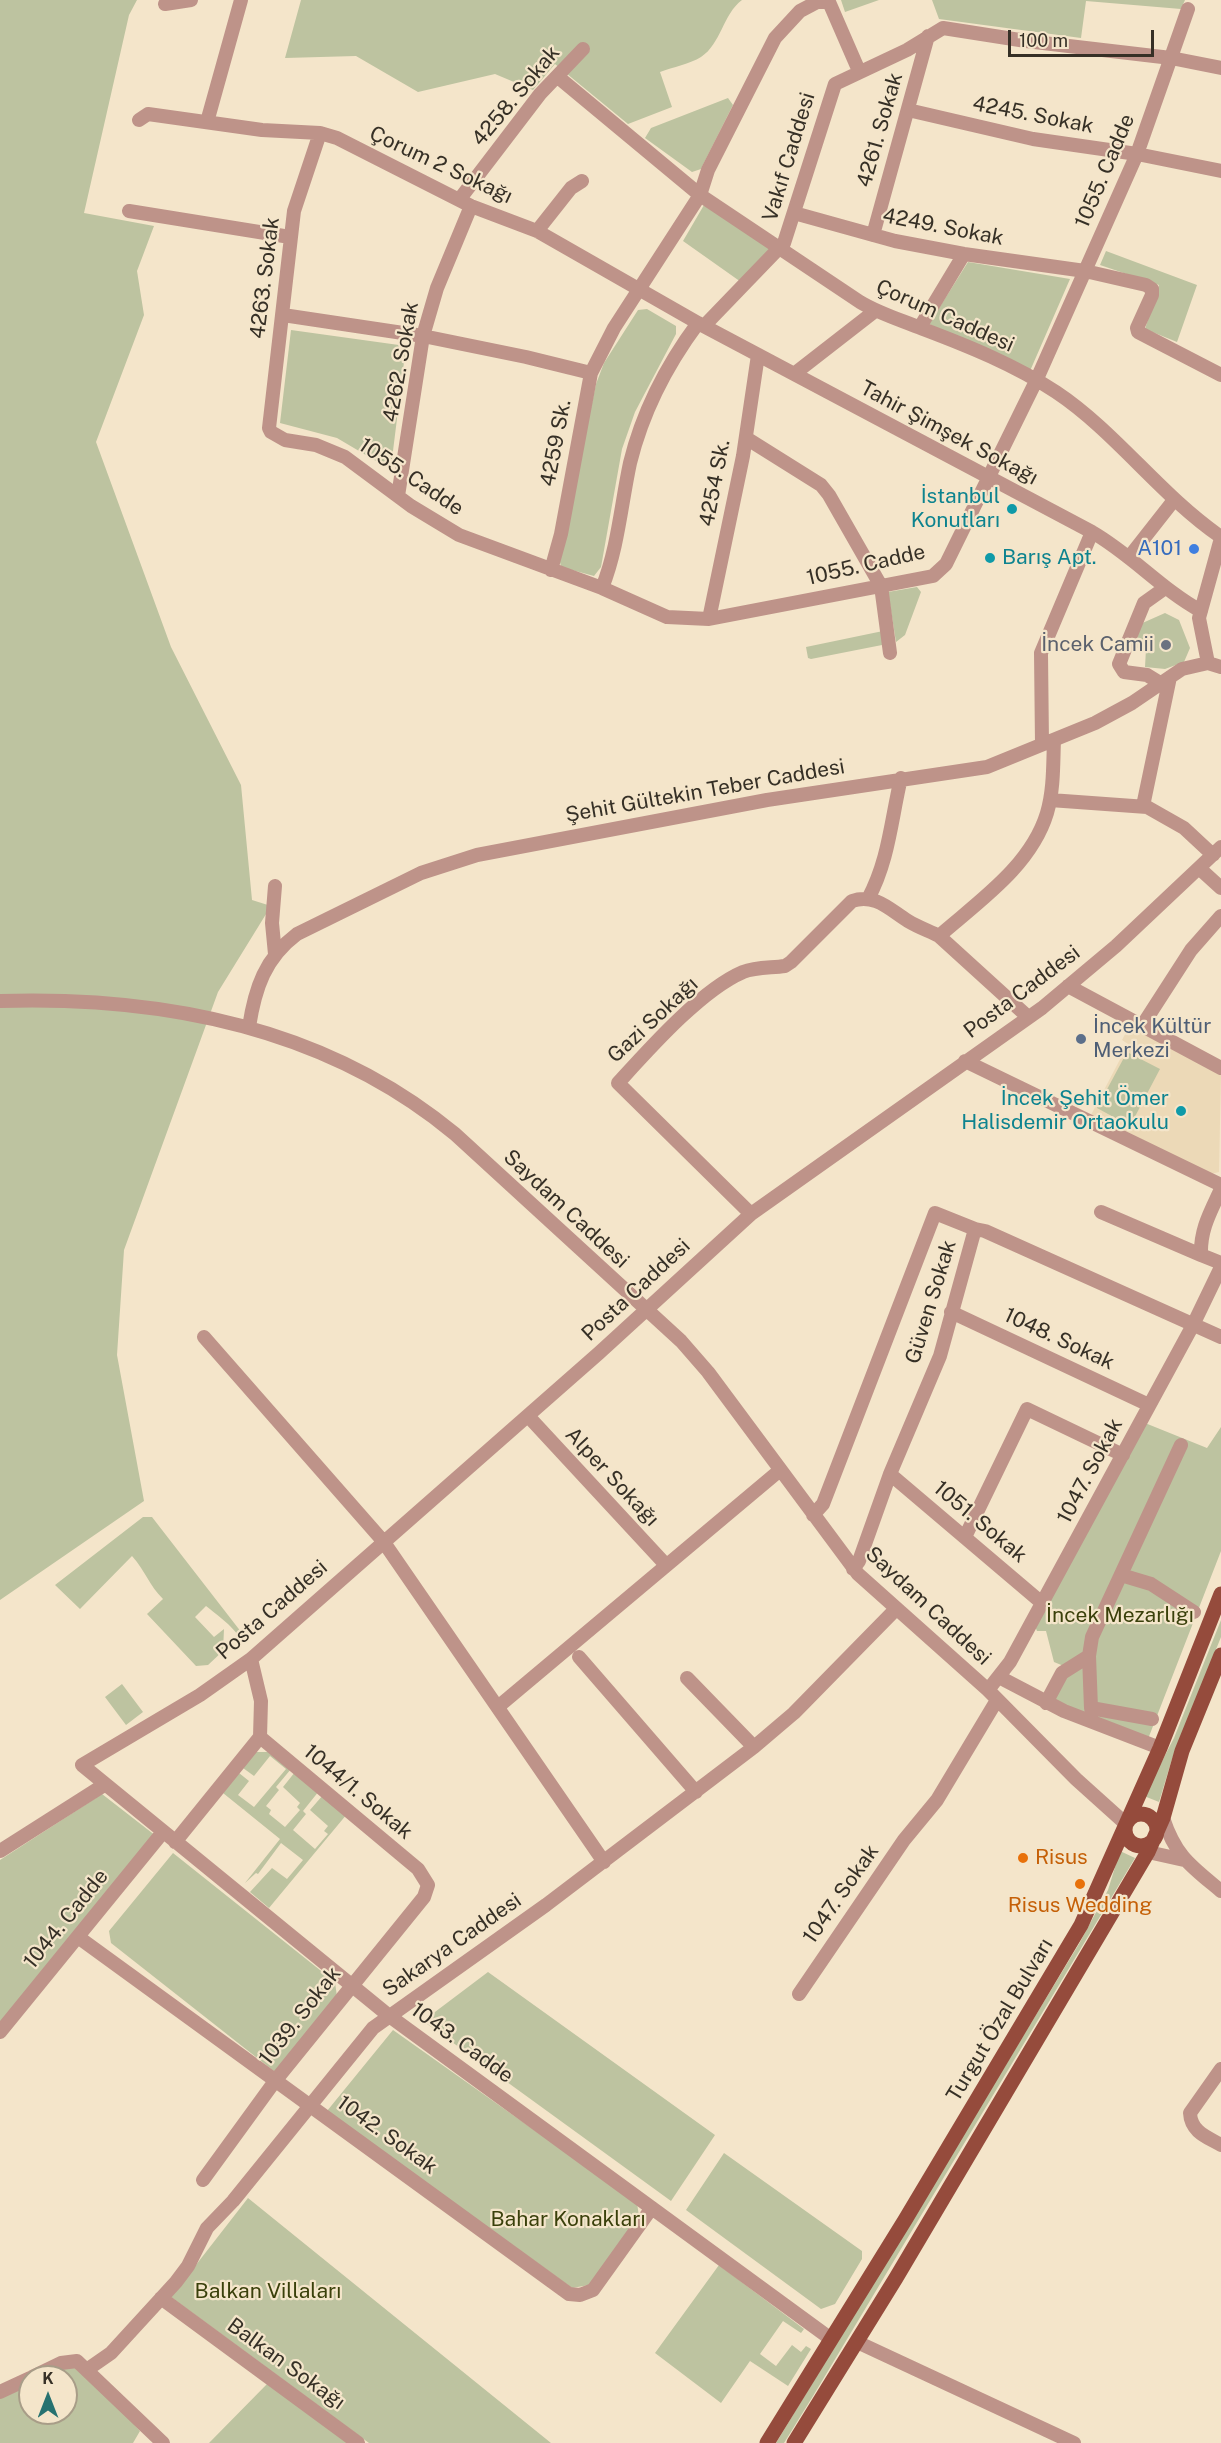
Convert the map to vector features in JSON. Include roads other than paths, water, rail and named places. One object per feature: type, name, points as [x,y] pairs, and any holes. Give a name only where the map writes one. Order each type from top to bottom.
[{"type":"main road","name":"Turgut Özal Bulvarı","points":[[767,2443],[1067,1951],[1091,1905],[1160,1748],[1221,1594]]},
{"type":"main road","name":"Turgut Özal Bulvarı","points":[[795,2443],[857,2343],[1148,1852],[1163,1818],[1182,1751],[1221,1655]]},
{"type":"main road","points":[[1137,1814],[1148,1815],[1157,1827],[1155,1837],[1147,1844],[1137,1845],[1128,1839],[1126,1824],[1137,1814]]},
{"type":"street","points":[[165,4],[191,0]]},
{"type":"street","points":[[207,122],[241,0]]},
{"type":"street","name":"4259 Sk.","points":[[552,570],[561,534],[591,373],[614,328],[700,195],[708,171],[771,45],[782,28],[801,11],[817,2],[829,2],[859,71]]},
{"type":"street","name":"1055. Cadde","points":[[271,432],[285,440],[316,445],[345,457],[398,496],[459,535],[602,588],[667,617],[709,619],[933,576],[946,564],[1036,381],[1137,154],[1188,9]]},
{"type":"street","name":"Vakıf Caddesi","points":[[602,588],[612,561],[631,463],[645,416],[671,359],[701,325],[781,248],[832,89],[840,79],[907,50],[936,30],[951,28],[1026,42],[1171,58],[1221,68]]},
{"type":"street","name":"4261. Sokak","points":[[873,235],[928,36]]},
{"type":"street","name":"4258. Sokak","points":[[465,203],[540,94],[583,49]]},
{"type":"street","name":"Çorum Caddesi","points":[[558,77],[700,195],[875,311],[920,327],[1036,381],[1071,404],[1174,500],[1221,537]]},
{"type":"street","name":"4245. Sokak","points":[[908,110],[1033,139],[1137,154],[1221,171]]},
{"type":"street","name":"Çorum 2 Sokağı","points":[[139,120],[148,114],[320,133],[337,138],[465,203],[537,231],[701,325]]},
{"type":"street","name":"4263. Sokak","points":[[271,432],[269,428],[294,211],[320,133]]},
{"type":"street","points":[[537,231],[571,188],[582,181]]},
{"type":"street","name":"4262. Sokak","points":[[398,496],[423,336],[465,203]]},
{"type":"street","points":[[129,211],[290,237]]},
{"type":"street","name":"4249. Sokak","points":[[794,213],[873,235],[964,254],[1085,271],[1152,289],[1152,295],[1137,328],[1138,332],[1221,375]]},
{"type":"street","points":[[920,327],[964,254]]},
{"type":"street","points":[[794,374],[875,311]]},
{"type":"street","points":[[283,315],[423,336],[591,373]]},
{"type":"street","name":"Tahir Şimşek Sokağı","points":[[701,325],[1092,532],[1130,556],[1166,588],[1201,611]]},
{"type":"street","name":"4254 Sk.","points":[[709,619],[746,438],[758,355]]},
{"type":"street","points":[[746,438],[821,485],[881,586],[890,653]]},
{"type":"street","points":[[1130,556],[1174,500]]},
{"type":"street","points":[[939,936],[991,891],[1023,857],[1041,827],[1050,800],[1041,652],[1092,532]]},
{"type":"street","points":[[1215,665],[1200,627],[1201,611],[1221,537]]},
{"type":"street","points":[[1143,806],[1165,680],[1124,672],[1119,664],[1144,603],[1166,588]]},
{"type":"street","name":"Şehit Gültekin Teber Caddesi","points":[[249,1027],[258,981],[275,954],[297,934],[391,886],[459,860],[533,843],[901,778],[950,775],[987,767],[1095,723],[1132,703],[1192,665],[1215,665]]},
{"type":"street","points":[[901,778],[889,847],[880,877],[868,899],[880,902],[909,922],[939,936],[1027,1016]]},
{"type":"street","points":[[1050,800],[1143,806],[1184,828],[1217,851]]},
{"type":"street","name":"Posta Caddesi","points":[[82,1765],[200,1695],[251,1659],[528,1416],[752,1214],[1068,986],[1116,946],[1217,851]]},
{"type":"street","points":[[1199,868],[1221,888]]},
{"type":"street","points":[[275,886],[272,923],[275,954]]},
{"type":"street","name":"Gazi Sokağı","points":[[752,1214],[618,1083],[670,1027],[724,984],[743,972],[784,966],[800,954],[843,907],[857,899],[868,899]]},
{"type":"street","points":[[1142,1026],[1191,950],[1221,916]]},
{"type":"street","points":[[1068,986],[1221,1068]]},
{"type":"street","name":"Saydam Caddesi","points":[[0,1001],[111,1004],[249,1027],[342,1060],[412,1100],[455,1134],[695,1356],[854,1569],[993,1695],[1076,1779],[1126,1824]]},
{"type":"street","points":[[965,1061],[1221,1187],[1203,1229],[1201,1255]]},
{"type":"street","points":[[1101,1212],[1221,1265]]},
{"type":"street","points":[[813,1515],[823,1504],[935,1213],[975,1228]]},
{"type":"street","name":"Güven Sokak","points":[[854,1569],[859,1561],[890,1474],[940,1356],[975,1228],[1221,1337]]},
{"type":"street","name":"1047. Sokak","points":[[799,1994],[904,1840],[936,1800],[993,1695],[999,1677],[1042,1603],[1193,1325],[1221,1265]]},
{"type":"street","name":"1048. Sokak","points":[[951,1312],[1149,1405]]},
{"type":"street","points":[[204,1337],[383,1541],[499,1706],[604,1862]]},
{"type":"street","points":[[965,1538],[1027,1409],[1123,1455]]},
{"type":"street","name":"Alper Sokağı","points":[[528,1416],[666,1565]]},
{"type":"street","points":[[1152,1719],[1090,1708],[1089,1656],[1092,1637],[1180,1445]]},
{"type":"street","points":[[499,1706],[779,1470]]},
{"type":"street","name":"1051. Sokak","points":[[890,1474],[1042,1603]]},
{"type":"street","points":[[1121,1575],[1151,1584],[1194,1612]]},
{"type":"street","name":"Sakarya Caddesi","points":[[88,2369],[111,2352],[188,2266],[207,2228],[233,2200],[363,2038],[388,2015],[464,1964],[604,1862],[754,1748],[794,1713],[896,1609]]},
{"type":"street","points":[[1046,1703],[1062,1673],[1089,1656]]},
{"type":"street","points":[[579,1657],[696,1792]]},
{"type":"street","points":[[175,1842],[260,1737],[263,1717],[251,1659]]},
{"type":"street","name":"Saydam Caddesi","points":[[999,1677],[1046,1703],[1106,1729],[1160,1748]]},
{"type":"street","points":[[687,1678],[754,1748]]},
{"type":"street","name":"1044/1. Sokak","points":[[260,1737],[418,1869],[427,1881]]},
{"type":"street","name":"1043. Cadde","points":[[82,1765],[388,2015],[831,2339]]},
{"type":"street","points":[[0,1851],[104,1785]]},
{"type":"street","points":[[1163,1818],[1171,1843],[1184,1860],[1221,1891]]},
{"type":"street","name":"1044. Cadde","points":[[0,2032],[163,1832]]},
{"type":"street","points":[[1148,1852],[1184,1860]]},
{"type":"street","name":"1039. Sokak","points":[[202,2180],[275,2081],[424,1897],[427,1881]]},
{"type":"street","name":"1042. Sokak","points":[[78,1937],[574,2296],[593,2290],[651,2209]]},
{"type":"street","points":[[1221,2069],[1190,2113],[1198,2132],[1221,2145]]},
{"type":"street","name":"Balkan Sokağı","points":[[161,2298],[358,2443]]},
{"type":"street","points":[[857,2343],[1074,2443]]},
{"type":"street","points":[[60,2365],[69,2361],[77,2361],[88,2369],[157,2442]]},
{"type":"street","points":[[0,2392],[18,2384]]},
{"type":"place","name":"İstanbul Konutları","points":[[1012,509]]},
{"type":"place","name":"A101","points":[[1194,549]]},
{"type":"place","name":"Barış Apt.","points":[[990,558]]},
{"type":"place","name":"İncek Camii","points":[[1166,645]]},
{"type":"place","name":"İncek Kültür Merkezi","points":[[1081,1039]]},
{"type":"place","name":"İncek Şehit Ömer Halisdemir Ortaokulu","points":[[1181,1111]]},
{"type":"place","name":"Risus","points":[[1023,1858]]},
{"type":"place","name":"Risus Wedding","points":[[1080,1884]]},
{"type":"park label","name":"İncek Mezarlığı","points":[[1120,1616]]},
{"type":"park label","name":"Bahar Konakları","points":[[568,2220]]},
{"type":"park label","name":"Balkan Villaları","points":[[268,2292]]}]
